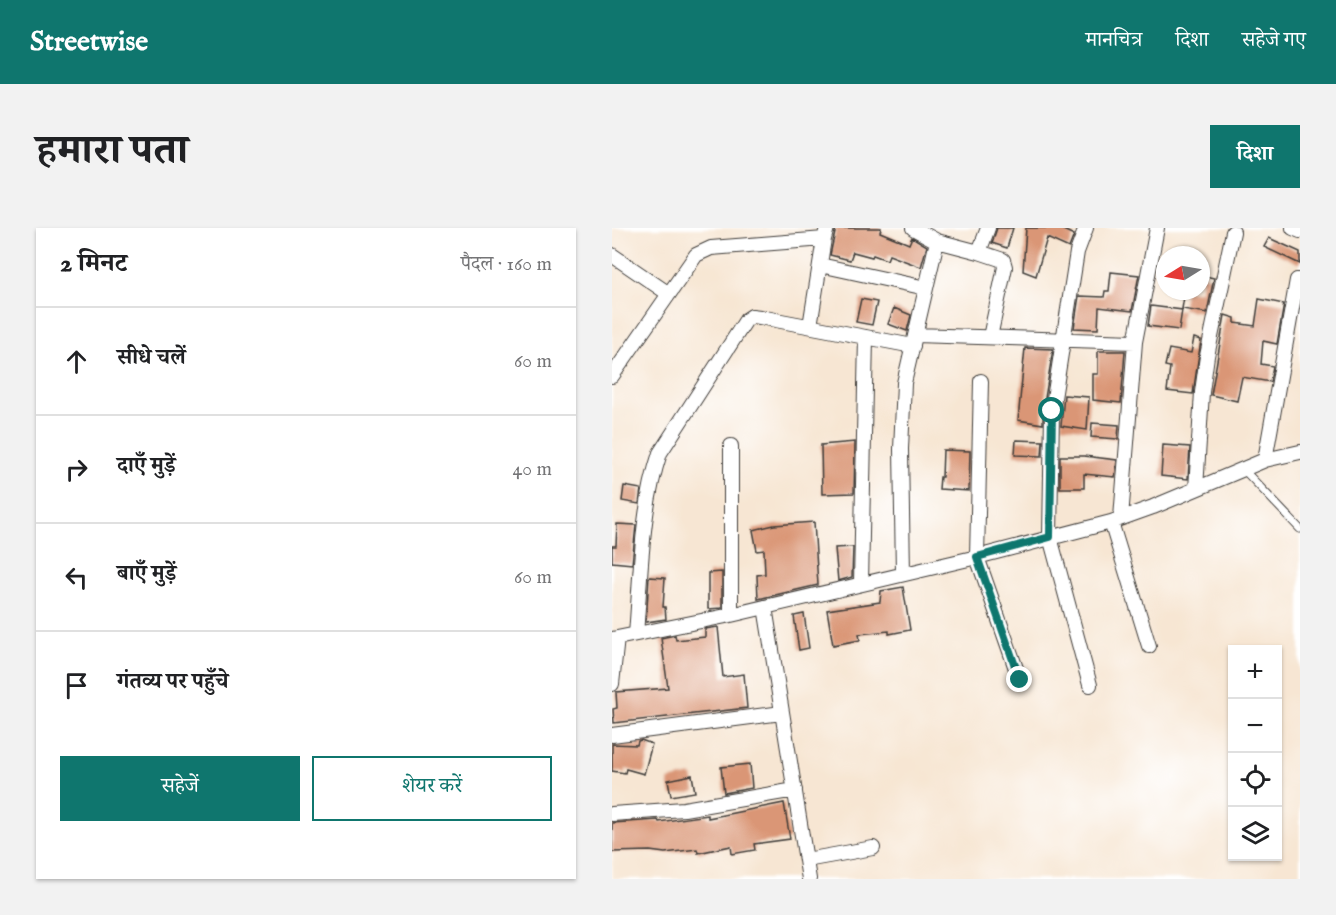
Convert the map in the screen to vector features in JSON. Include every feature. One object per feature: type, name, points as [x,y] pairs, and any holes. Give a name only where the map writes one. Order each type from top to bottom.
[{"type":"street","points":[[913,228],[937,241],[1003,260],[1005,267],[990,337]]},
{"type":"street","points":[[979,252],[988,228]]},
{"type":"street","points":[[1086,228],[1077,252],[1052,411],[1050,537],[1090,685]]},
{"type":"street","points":[[1149,645],[1117,520],[1135,342],[1157,228]]},
{"type":"street","points":[[1293,228],[1300,231]]},
{"type":"street","points":[[1196,489],[1202,392],[1207,356],[1233,232]]},
{"type":"street","points":[[612,376],[696,255],[711,248],[826,234],[810,326]]},
{"type":"street","points":[[903,574],[901,411],[904,382],[937,241]]},
{"type":"street","points":[[612,255],[669,294]]},
{"type":"street","points":[[820,265],[926,288]]},
{"type":"street","points":[[1265,460],[1297,280]]},
{"type":"street","points":[[636,634],[647,508],[653,474],[660,453],[746,320],[752,316],[866,337],[914,340],[990,337],[1135,342]]},
{"type":"street","points":[[861,584],[866,337]]},
{"type":"street","points":[[981,381],[977,557],[1020,680]]},
{"type":"street","points":[[731,446],[731,615]]},
{"type":"street","points":[[612,684],[614,638],[731,615],[977,557],[1117,520],[1265,460],[1300,452]]},
{"type":"street","points":[[765,607],[809,879]]},
{"type":"street","points":[[612,735],[782,713]]},
{"type":"street","points":[[612,814],[684,809],[795,790]]},
{"type":"street","points":[[806,860],[873,848]]},
{"type":"lane","points":[[1243,469],[1300,529]]},
{"type":"building","points":[[836,228],[881,228],[880,232],[909,244],[912,237],[927,246],[921,267],[889,255],[887,260],[853,252],[850,260],[830,255]]},
{"type":"building","points":[[997,228],[1013,228],[1007,248],[992,243]]},
{"type":"building","points":[[1026,228],[1059,228],[1074,235],[1069,248],[1047,238],[1036,276],[1023,271]]},
{"type":"building","points":[[1269,238],[1300,252],[1300,264],[1264,247]]},
{"type":"building","points":[[1111,272],[1139,275],[1132,311],[1099,307],[1098,329],[1074,328],[1079,296],[1104,297],[1105,291],[1109,291]]},
{"type":"building","points":[[1210,277],[1214,278],[1210,298]]},
{"type":"building","points":[[861,299],[877,302],[872,325],[856,322]]},
{"type":"building","points":[[1259,299],[1284,304],[1277,344],[1263,341],[1261,364],[1273,366],[1270,382],[1242,377],[1237,401],[1211,395],[1225,315],[1235,318],[1235,323],[1255,326]]},
{"type":"building","points":[[1184,300],[1210,300],[1207,313],[1182,309]]},
{"type":"building","points":[[1151,306],[1182,310],[1179,330],[1148,326]]},
{"type":"building","points":[[894,308],[911,315],[907,331],[888,324]]},
{"type":"building","points":[[1194,338],[1201,340],[1193,394],[1167,391],[1170,367],[1165,366],[1169,349],[1191,353]]},
{"type":"building","points":[[1025,348],[1053,349],[1043,410],[1043,424],[1018,420]]},
{"type":"building","points":[[1098,351],[1125,351],[1121,403],[1093,400],[1093,374],[1098,374]]},
{"type":"building","points":[[1064,395],[1089,397],[1087,430],[1061,426]]},
{"type":"building","points":[[1092,423],[1119,425],[1118,439],[1091,437]]},
{"type":"building","points":[[1016,440],[1043,441],[1042,456],[1015,455]]},
{"type":"building","points":[[855,442],[854,493],[822,494],[821,445]]},
{"type":"building","points":[[1163,445],[1190,447],[1188,479],[1161,476]]},
{"type":"building","points":[[943,450],[970,451],[969,491],[939,489]]},
{"type":"building","points":[[1060,456],[1117,460],[1115,477],[1084,474],[1084,488],[1060,488]]},
{"type":"building","points":[[624,486],[641,489],[639,504],[622,501]]},
{"type":"building","points":[[814,522],[818,585],[758,599],[757,575],[765,574],[764,550],[757,551],[753,530],[774,525]]},
{"type":"building","points":[[617,524],[636,525],[632,564],[612,562],[612,546],[616,546]]},
{"type":"building","points":[[853,547],[852,577],[838,581],[835,548]]},
{"type":"building","points":[[722,572],[722,608],[708,609],[708,573]]},
{"type":"building","points":[[649,577],[665,578],[663,607],[665,607],[666,619],[646,622]]},
{"type":"building","points":[[903,587],[910,630],[889,634],[889,631],[859,634],[860,640],[833,645],[827,610],[880,602],[881,591]]},
{"type":"building","points":[[804,614],[809,648],[799,650],[794,616]]},
{"type":"building","points":[[718,627],[723,677],[744,674],[747,708],[614,723],[613,709],[617,708],[616,692],[668,688],[661,638],[675,635],[676,640],[705,637],[705,629]]},
{"type":"building","points":[[641,740],[652,744],[644,774],[626,769],[625,773],[612,771],[612,744],[637,745]]},
{"type":"building","points":[[750,764],[752,788],[724,793],[721,767]]},
{"type":"building","points":[[692,775],[695,792],[671,796],[668,780]]},
{"type":"building","points":[[784,803],[790,839],[754,844],[755,850],[732,854],[731,846],[698,853],[697,849],[665,853],[612,852],[612,823],[658,820],[659,822],[708,815],[708,818]]},
{"type":"route","points":[[1020,680],[977,557],[1050,537],[1052,411]]}]
